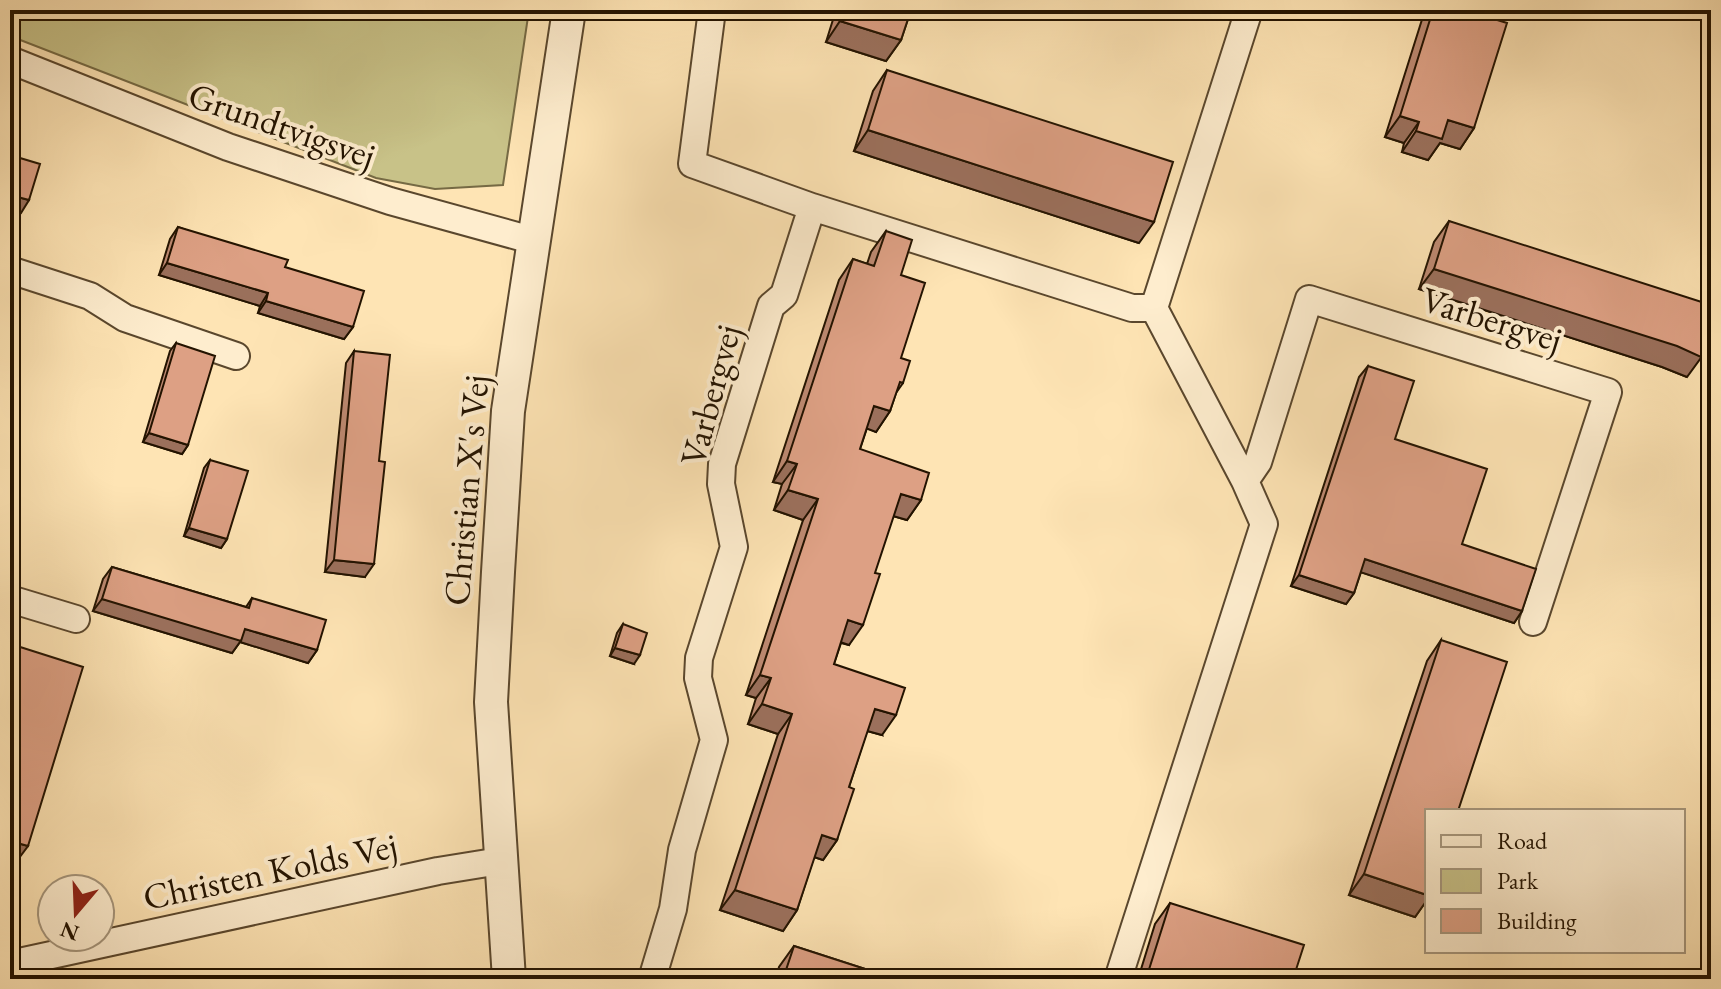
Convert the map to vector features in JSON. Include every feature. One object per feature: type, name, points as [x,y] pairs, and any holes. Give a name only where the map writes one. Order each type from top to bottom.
[{"type":"street","name":"Christian X's Vej","points":[[509,979],[491,702],[508,411],[569,10]]},
{"type":"street","points":[[712,10],[692,164],[812,207],[1132,308],[1154,308]]},
{"type":"street","points":[[1118,979],[1264,524],[1245,481],[1154,308],[1249,10]]},
{"type":"street","name":"Grundtvigsvej","points":[[10,60],[228,147],[390,201],[535,241]]},
{"type":"street","name":"Varbergvej","points":[[652,979],[673,909],[682,850],[714,740],[698,678],[699,658],[734,547],[721,484],[722,464],[771,306],[784,295],[812,207]]},
{"type":"street","points":[[10,270],[90,296],[125,318],[236,356]]},
{"type":"street","name":"Varbergvej","points":[[1245,481],[1258,462],[1309,299],[1608,392],[1533,622]]},
{"type":"street","points":[[10,599],[76,619]]},
{"type":"street","name":"Christen Kolds Vej","points":[[10,964],[438,871],[500,861]]},
{"type":"green space","points":[[10,10],[529,10],[503,185],[435,189],[376,178],[10,36]]},
{"type":"building","points":[[844,10],[911,10],[901,40],[840,21]]},
{"type":"building","points":[[1433,10],[1482,10],[1481,15],[1507,23],[1474,128],[1448,120],[1442,139],[1416,131],[1419,122],[1400,116]]},
{"type":"building","points":[[887,70],[1173,162],[1154,222],[868,130]]},
{"type":"building","points":[[10,155],[40,164],[29,200],[10,195]]},
{"type":"building","points":[[1449,221],[1711,305],[1711,343],[1701,357],[1677,346],[1434,269]]},
{"type":"building","points":[[178,227],[288,260],[285,267],[364,291],[353,327],[266,301],[268,293],[167,263]]},
{"type":"building","points":[[886,231],[912,240],[901,275],[925,283],[901,358],[910,361],[903,383],[900,382],[890,411],[874,406],[860,449],[929,473],[921,500],[901,494],[875,573],[880,574],[863,625],[848,620],[834,664],[905,688],[896,715],[875,709],[849,787],[854,789],[837,840],[822,835],[797,910],[735,890],[792,714],[762,704],[771,678],[760,675],[818,499],[788,490],[797,464],[787,461],[853,259],[874,266]]},
{"type":"building","points":[[176,343],[215,356],[188,445],[149,433]]},
{"type":"building","points":[[354,351],[390,355],[379,461],[385,462],[374,564],[334,560]]},
{"type":"building","points":[[1368,366],[1414,381],[1395,439],[1487,469],[1462,544],[1536,569],[1522,611],[1365,559],[1354,593],[1299,575]]},
{"type":"building","points":[[210,460],[248,471],[227,539],[189,528]]},
{"type":"building","points":[[112,567],[249,608],[252,598],[326,620],[317,650],[245,629],[241,641],[102,599]]},
{"type":"building","points":[[623,624],[647,633],[640,655],[615,648]]},
{"type":"building","points":[[1441,640],[1507,662],[1459,809],[1425,809],[1425,894],[1364,874]]},
{"type":"building","points":[[17,646],[83,667],[28,846],[10,841],[10,670]]},
{"type":"building","points":[[1170,903],[1304,945],[1293,979],[1146,979]]},
{"type":"building","points":[[794,946],[896,979],[783,979]]}]
